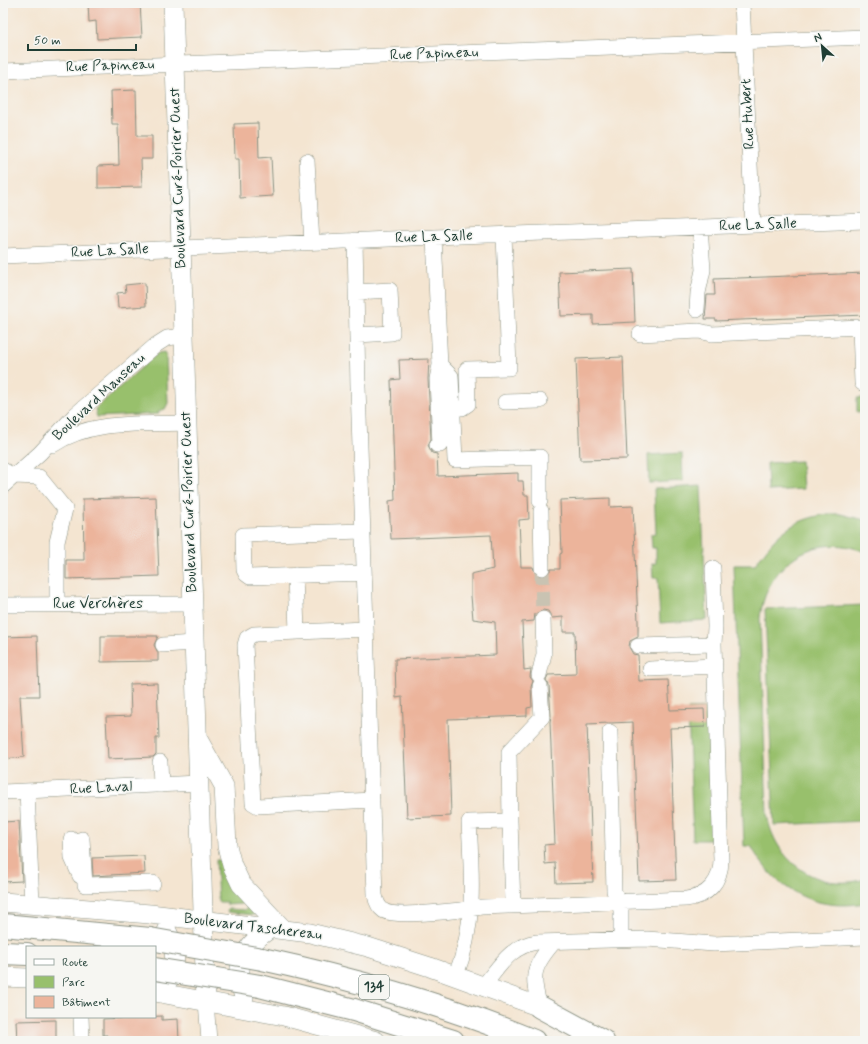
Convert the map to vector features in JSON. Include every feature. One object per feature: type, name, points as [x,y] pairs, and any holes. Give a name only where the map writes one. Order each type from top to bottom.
[{"type":"highway","name":"Boulevard Taschereau","points":[[3,925],[150,939],[262,959],[384,989],[461,1014],[534,1041]]},
{"type":"highway","points":[[3,953],[26,954]]},
{"type":"highway","name":"134","points":[[156,968],[260,986],[354,1010],[453,1041]]},
{"type":"highway","points":[[540,1007],[603,1041]]},
{"type":"main road","name":"Boulevard Curé-Poirier Ouest","points":[[173,3],[206,1000]]},
{"type":"main road","points":[[197,738],[224,786],[227,846],[232,865],[241,884],[276,928],[249,945],[242,960],[242,985],[250,1009]]},
{"type":"main road","name":"Boulevard Taschereau","points":[[3,902],[276,928],[343,940],[456,975],[540,1007]]},
{"type":"main road","points":[[157,992],[173,973],[175,956],[170,937],[159,916]]},
{"type":"main road","points":[[3,977],[26,978]]},
{"type":"main road","points":[[157,992],[250,1009],[308,1022],[376,1041]]},
{"type":"street","name":"Rue Hubert","points":[[742,3],[753,225]]},
{"type":"street","name":"Rue Papineau","points":[[3,70],[865,37]]},
{"type":"street","points":[[307,161],[312,242]]},
{"type":"street","name":"Rue La Salle","points":[[3,256],[355,240],[865,221]]},
{"type":"street","points":[[700,227],[703,270],[698,293],[698,320],[712,334],[860,327],[862,383],[865,383]]},
{"type":"street","points":[[452,408],[462,408],[468,404],[467,369],[509,368],[504,234]]},
{"type":"street","points":[[434,237],[440,365],[437,379],[440,445],[437,445]]},
{"type":"street","points":[[355,240],[362,531],[375,895],[377,903],[381,908],[394,913],[454,912],[471,908],[692,898],[706,892],[713,885],[719,876],[721,860],[713,568]]},
{"type":"street","points":[[357,292],[390,290],[392,333],[357,335]]},
{"type":"street","points":[[640,334],[698,320]]},
{"type":"street","name":"Boulevard Manseau","points":[[7,477],[40,453],[75,415],[156,344],[167,338],[183,336]]},
{"type":"street","points":[[440,365],[451,376],[455,460],[540,457],[542,568]]},
{"type":"street","points":[[505,402],[540,401]]},
{"type":"street","points":[[40,453],[57,442],[88,430],[109,426],[186,423]]},
{"type":"street","points":[[7,477],[39,477],[65,509],[57,542],[57,604]]},
{"type":"street","points":[[362,531],[243,536],[244,570],[248,576],[364,573]]},
{"type":"street","points":[[295,575],[297,632]]},
{"type":"street","name":"Rue Verchères","points":[[3,605],[192,604]]},
{"type":"street","points":[[513,906],[509,752],[542,717],[540,681],[544,654],[543,619]]},
{"type":"street","points":[[366,629],[254,634],[249,636],[246,641],[252,802],[258,806],[372,800]]},
{"type":"street","points":[[163,644],[194,643]]},
{"type":"street","points":[[638,646],[714,644]]},
{"type":"street","points":[[650,673],[715,670]]},
{"type":"street","points":[[610,732],[614,891],[621,910],[622,940]]},
{"type":"street","points":[[160,762],[161,785]]},
{"type":"street","name":"Rue Laval","points":[[3,792],[199,783]]},
{"type":"street","points":[[27,791],[32,904]]},
{"type":"street","points":[[456,975],[466,950],[473,900],[470,822],[510,821]]},
{"type":"street","points":[[76,839],[85,886],[154,883]]},
{"type":"street","points":[[484,985],[502,962],[516,949],[530,943],[647,940],[714,944],[865,937]]},
{"type":"street","points":[[540,1007],[534,984],[534,974],[540,958],[554,942]]},
{"type":"street","points":[[206,1000],[208,1041]]},
{"type":"street","points":[[81,1018],[82,1041]]},
{"type":"green space","points":[[164,352],[166,355],[168,403],[165,409],[159,411],[158,414],[97,417],[95,409],[158,353]]},
{"type":"green space","points":[[857,398],[865,398],[865,412],[857,412]]},
{"type":"green space","points":[[682,453],[683,481],[649,483],[648,455]]},
{"type":"green space","points":[[801,461],[803,489],[768,491],[767,463]]},
{"type":"green space","points":[[701,486],[707,620],[660,623],[658,578],[653,578],[652,564],[656,563],[656,548],[652,548],[651,534],[656,533],[654,489]]},
{"type":"green space","points":[[828,514],[840,514],[865,520],[865,552],[846,546],[828,546],[811,549],[795,557],[782,568],[772,582],[764,599],[760,618],[767,814],[771,831],[779,846],[789,859],[801,869],[815,877],[831,881],[848,882],[865,879],[865,903],[847,905],[813,901],[784,886],[772,875],[751,846],[744,846],[734,565],[755,565],[770,545],[786,530],[804,520]]},
{"type":"green space","points":[[865,605],[865,821],[774,825],[765,609]]},
{"type":"green space","points":[[709,708],[713,840],[693,840],[688,709]]},
{"type":"green space","points":[[216,860],[223,860],[246,901],[241,904],[227,905],[227,902],[218,902]]},
{"type":"green space","points":[[249,906],[255,911],[254,915],[227,912],[228,909],[245,910]]},
{"type":"building","points":[[88,3],[140,3],[142,37],[97,39],[96,21],[89,22]]},
{"type":"building","points":[[136,90],[137,136],[152,136],[152,159],[141,159],[142,187],[98,188],[98,166],[119,165],[118,124],[112,124],[111,91]]},
{"type":"building","points":[[258,123],[259,158],[271,157],[273,196],[240,198],[239,159],[235,159],[234,124]]},
{"type":"building","points":[[633,269],[635,322],[593,324],[593,315],[561,316],[559,272]]},
{"type":"building","points":[[865,273],[865,315],[716,321],[716,319],[705,319],[707,295],[715,295],[714,279]]},
{"type":"building","points":[[145,283],[146,306],[118,308],[117,293],[126,292],[125,285]]},
{"type":"building","points":[[623,357],[627,459],[580,460],[576,359]]},
{"type":"building","points":[[429,359],[428,379],[431,439],[428,445],[432,453],[437,454],[438,476],[518,473],[518,481],[523,481],[524,495],[528,495],[529,519],[519,520],[521,567],[533,567],[535,573],[542,577],[547,575],[551,569],[560,569],[560,554],[562,553],[560,500],[610,498],[610,507],[633,506],[638,637],[630,641],[629,647],[633,654],[638,655],[639,681],[668,680],[670,710],[704,709],[705,727],[670,728],[676,880],[639,881],[633,722],[587,724],[593,882],[556,883],[555,863],[545,864],[544,845],[555,844],[551,716],[549,685],[546,680],[548,675],[576,674],[575,632],[563,632],[563,617],[552,618],[548,611],[543,610],[535,614],[534,621],[522,622],[524,670],[531,669],[530,677],[533,681],[531,687],[532,707],[527,708],[527,716],[448,719],[451,816],[407,818],[402,697],[396,698],[395,659],[496,655],[495,622],[473,619],[471,596],[471,574],[493,569],[491,535],[391,539],[389,501],[395,500],[391,380],[400,379],[399,360]]},
{"type":"building","points":[[156,497],[159,576],[66,579],[66,560],[84,560],[83,499]]},
{"type":"building","points":[[37,636],[39,696],[20,696],[24,757],[3,759],[3,637]]},
{"type":"building","points":[[101,636],[158,636],[154,645],[158,653],[158,661],[101,662]]},
{"type":"building","points":[[157,683],[159,738],[156,738],[156,754],[153,757],[108,759],[106,717],[131,716],[130,684]]},
{"type":"building","points":[[19,821],[22,881],[3,882],[3,822]]},
{"type":"building","points":[[144,856],[145,873],[93,876],[92,858]]},
{"type":"building","points":[[156,1016],[162,1016],[162,1020],[178,1019],[179,1041],[107,1041],[107,1035],[103,1035],[103,1019],[156,1018]]},
{"type":"building","points":[[56,1020],[56,1041],[17,1041],[16,1021]]},
{"type":"tunnel","points":[[542,568],[543,619]]}]
